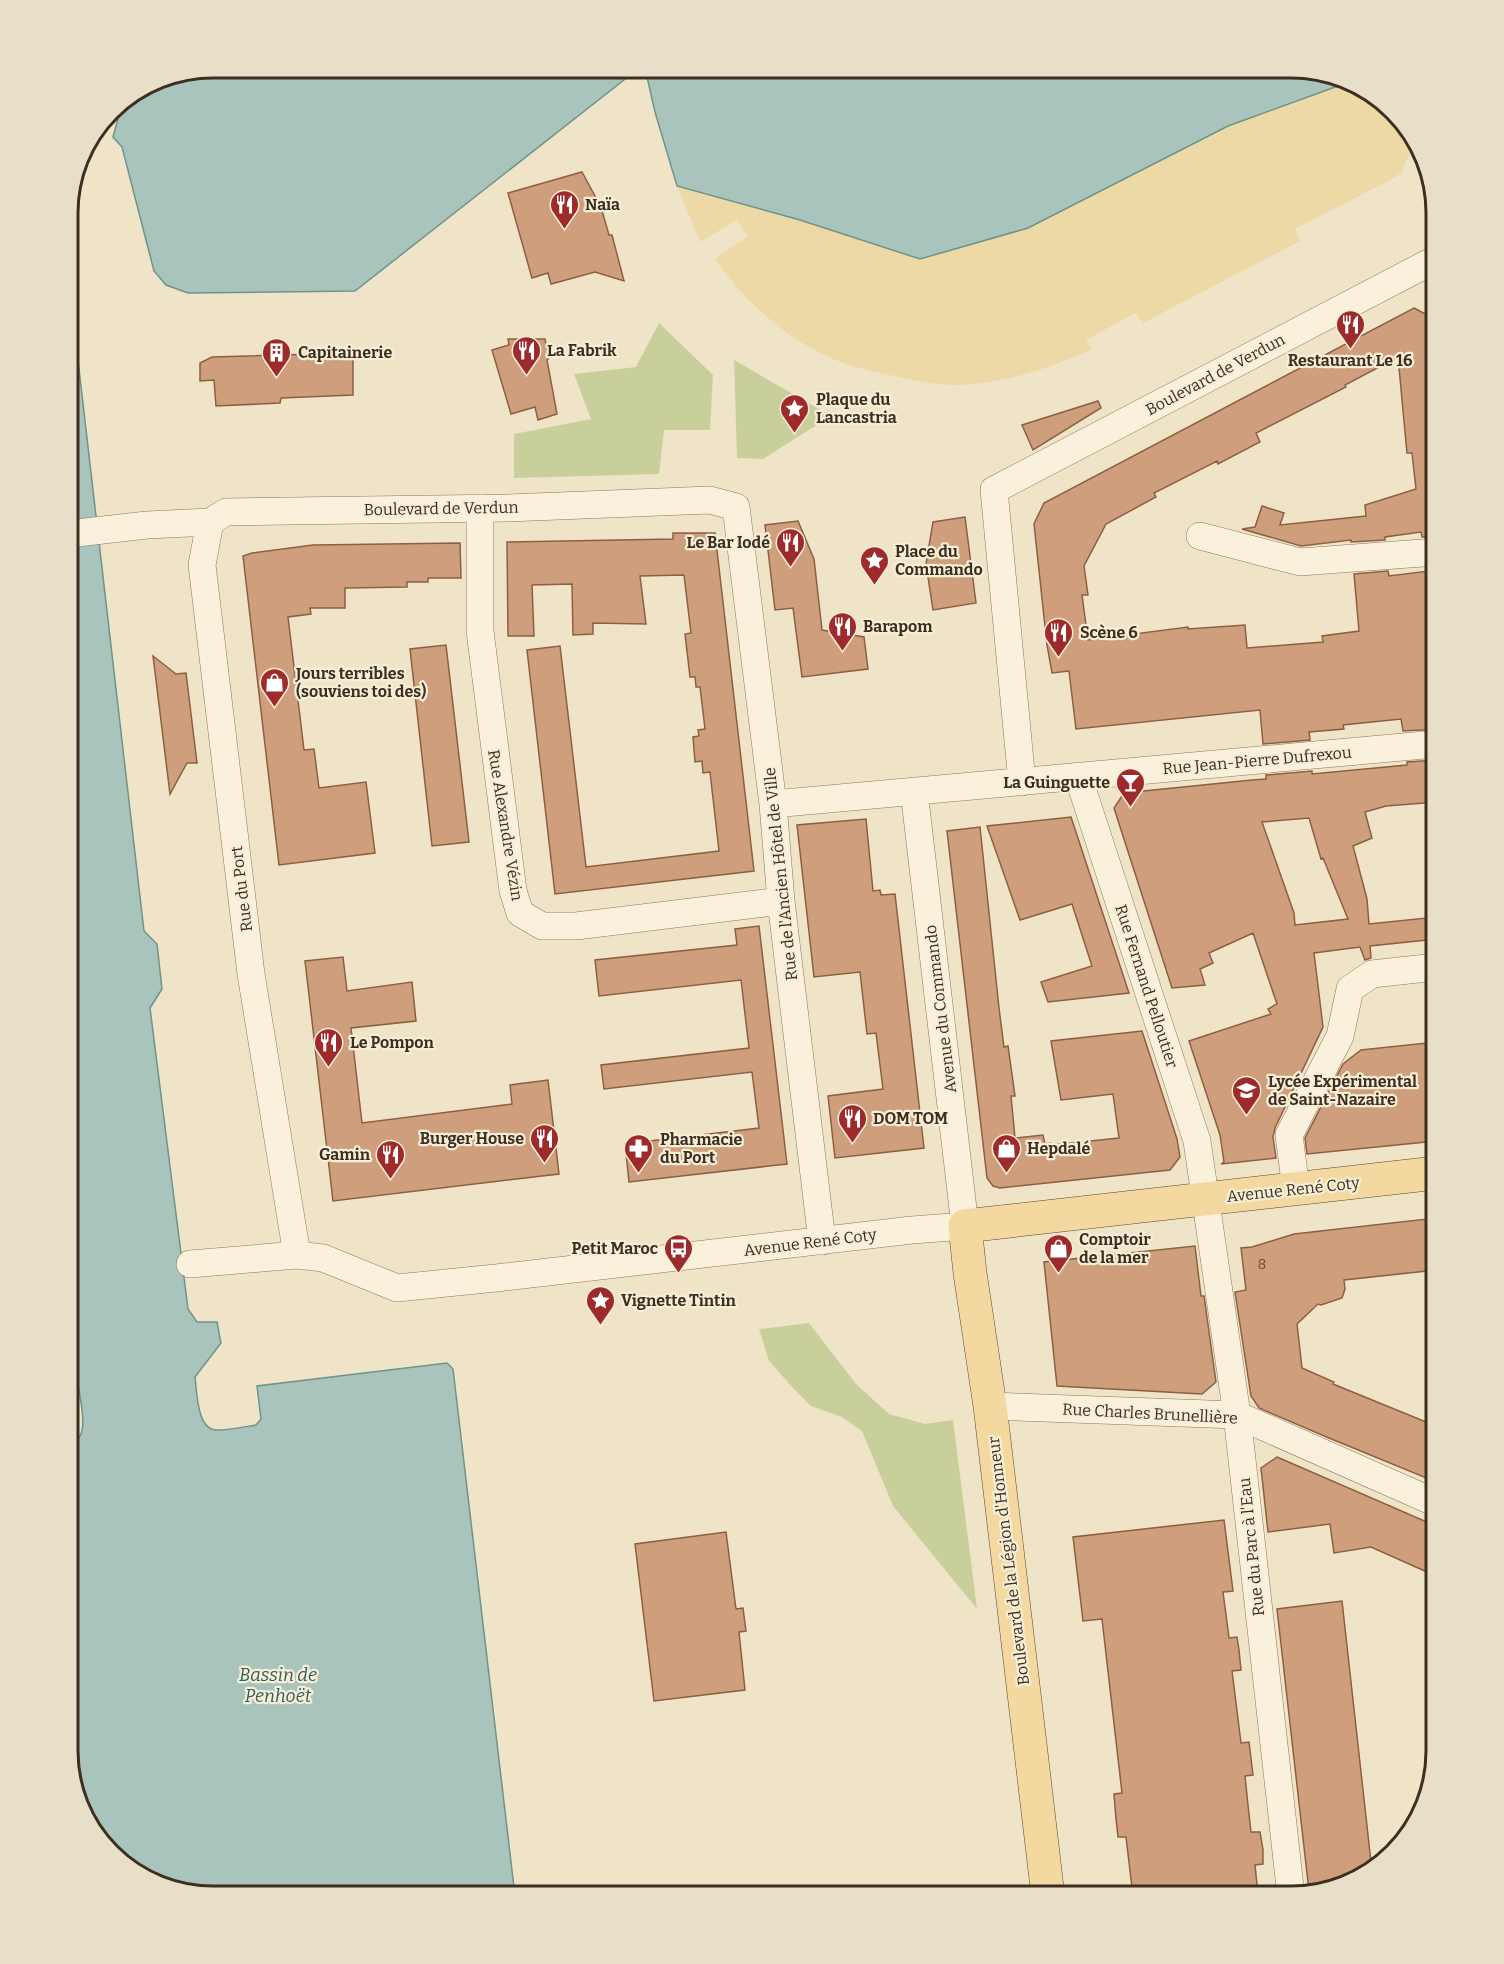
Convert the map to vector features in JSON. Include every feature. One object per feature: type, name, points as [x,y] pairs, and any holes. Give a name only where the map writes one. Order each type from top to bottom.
[{"type":"main road","name":"Avenue René Coty","points":[[965,1226],[1426,1174]]},
{"type":"main road","name":"Boulevard de la Légion d'Honneur","points":[[965,1226],[990,1406],[1047,1886]]},
{"type":"street","name":"Boulevard de Verdun","points":[[1022,782],[994,490],[1426,265]]},
{"type":"street","name":"Boulevard de Verdun","points":[[78,533],[147,525],[210,522],[226,512],[654,504],[710,500],[736,507]]},
{"type":"street","name":"Rue de l'Ancien Hôtel de Ville","points":[[736,507],[773,804],[781,901],[822,1241]]},
{"type":"street","name":"Rue Alexandre Vézin","points":[[480,508],[481,640],[513,891],[520,913],[542,926],[576,926],[781,901]]},
{"type":"street","name":"Rue du Port","points":[[210,522],[202,565],[251,974],[297,1255]]},
{"type":"street","points":[[1200,536],[1300,562],[1426,553]]},
{"type":"street","name":"Rue Jean-Pierre Dufrexou","points":[[1078,776],[1426,745]]},
{"type":"street","points":[[773,804],[1078,776]]},
{"type":"street","name":"Rue Fernand Pelloutier","points":[[1078,776],[1197,1142],[1206,1198]]},
{"type":"street","name":"Avenue du Commando","points":[[914,791],[965,1226]]},
{"type":"street","points":[[1296,1189],[1289,1135],[1340,1036],[1350,989],[1372,974],[1426,968]]},
{"type":"street","name":"Rue du Parc à l'Eau","points":[[1206,1198],[1237,1415],[1290,1886]]},
{"type":"street","name":"Avenue René Coty","points":[[190,1264],[297,1255],[323,1258],[397,1288],[965,1226]]},
{"type":"street","name":"Rue Charles Brunellière","points":[[990,1406],[1237,1415],[1426,1498]]},
{"type":"green space","points":[[659,323],[713,375],[710,430],[664,430],[659,474],[514,478],[514,434],[591,419],[574,374],[636,367]]},
{"type":"green space","points":[[734,360],[831,416],[763,459],[737,458]]},
{"type":"green space","points":[[809,1323],[856,1384],[889,1414],[925,1424],[953,1420],[977,1609],[893,1506],[862,1431],[842,1417],[811,1406],[769,1361],[759,1329]]},
{"type":"sand","points":[[647,78],[1300,78],[1343,88],[1359,96],[1393,124],[1411,151],[1401,173],[1295,229],[1300,241],[1143,323],[1135,313],[1086,340],[1091,350],[1018,376],[963,385],[917,381],[841,362],[804,344],[770,320],[741,291],[715,259],[748,236],[737,220],[700,242],[677,186]]},
{"type":"water","points":[[626,78],[355,291],[188,293],[166,285],[154,271],[122,147],[113,137],[119,115],[145,96],[169,85],[195,79]]},
{"type":"water","points":[[647,78],[1300,78],[1337,86],[1228,126],[1028,228],[920,259],[800,220],[677,186]]},
{"type":"water","name":"Bassin de Penhoët","points":[[78,360],[144,931],[157,944],[162,989],[150,1008],[188,1309],[197,1322],[217,1322],[221,1343],[195,1377],[199,1410],[205,1424],[217,1430],[256,1425],[261,1419],[257,1386],[447,1363],[453,1369],[514,1886],[195,1885],[161,1876],[145,1868],[117,1847],[96,1819],[88,1803],[79,1769],[78,1439],[83,1422],[79,1389]]},
{"type":"building","points":[[582,172],[601,207],[609,235],[612,235],[624,281],[595,272],[551,284],[548,273],[532,278],[508,193]]},
{"type":"building","points":[[1414,308],[1426,314],[1426,537],[1422,537],[1421,532],[1385,537],[1385,540],[1351,542],[1351,540],[1301,546],[1242,529],[1255,527],[1262,506],[1284,513],[1280,525],[1366,516],[1365,505],[1416,489],[1412,453],[1407,453],[1398,357],[1345,385],[1346,387],[1256,433],[1260,442],[1154,493],[1156,497],[1106,524],[1084,566],[1088,595],[1082,595],[1088,640],[1188,627],[1188,629],[1245,625],[1247,648],[1323,642],[1322,636],[1359,631],[1354,574],[1388,571],[1389,576],[1426,571],[1426,730],[1403,731],[1401,719],[1343,725],[1344,729],[1309,732],[1310,740],[1263,744],[1260,710],[1076,729],[1069,671],[1052,673],[1047,645],[1034,524],[1044,503]]},
{"type":"building","points":[[508,339],[545,339],[557,414],[538,420],[535,407],[511,414],[492,350],[509,345]]},
{"type":"building","name":"Capitainerie","points":[[353,353],[353,395],[281,398],[280,403],[216,406],[214,380],[200,381],[200,363],[212,357]]},
{"type":"building","points":[[1098,401],[1101,408],[1033,450],[1022,425]]},
{"type":"building","points":[[965,517],[976,603],[933,610],[926,564],[933,522]]},
{"type":"building","points":[[798,521],[814,559],[822,630],[864,637],[868,669],[802,677],[793,608],[775,610],[765,525]]},
{"type":"building","points":[[673,533],[715,533],[754,871],[555,894],[527,650],[560,646],[586,867],[719,851],[710,772],[703,773],[702,761],[695,762],[693,737],[699,736],[698,730],[705,729],[700,687],[696,687],[695,677],[690,677],[685,634],[691,633],[684,575],[640,576],[646,624],[593,623],[593,634],[573,635],[572,584],[532,585],[534,636],[508,636],[507,542],[673,539]]},
{"type":"building","points":[[460,543],[461,578],[428,578],[428,582],[407,582],[407,587],[345,588],[345,608],[310,608],[311,614],[288,617],[304,750],[314,749],[319,788],[366,782],[375,853],[279,865],[243,556],[313,545]]},
{"type":"building","points":[[446,645],[469,842],[432,846],[410,649]]},
{"type":"building","points":[[153,656],[176,674],[186,673],[197,763],[187,763],[170,794]]},
{"type":"building","points":[[1426,761],[1426,803],[1386,806],[1365,812],[1372,838],[1353,846],[1367,899],[1369,924],[1426,918],[1426,940],[1370,946],[1371,958],[1365,960],[1360,947],[1314,953],[1323,1027],[1275,1128],[1273,1137],[1276,1158],[1221,1164],[1224,1162],[1220,1135],[1189,1041],[1271,1014],[1268,1009],[1277,1004],[1253,933],[1209,953],[1213,963],[1200,969],[1205,985],[1172,988],[1114,808],[1124,793],[1266,779],[1266,775],[1312,771],[1312,774],[1407,765],[1407,762]],"holes":[[[1309,818],[1321,859],[1323,858],[1348,919],[1295,925],[1294,913],[1262,822]]]},
{"type":"building","points":[[1071,817],[1129,993],[1048,1002],[1041,982],[1092,966],[1072,904],[1020,920],[987,826]]},
{"type":"building","points":[[866,819],[873,891],[880,890],[881,895],[895,894],[924,1148],[835,1158],[828,1096],[883,1089],[876,1033],[867,1034],[860,972],[814,977],[797,825]]},
{"type":"building","points":[[980,827],[1004,1047],[1008,1046],[1015,1096],[1011,1096],[1015,1138],[1043,1135],[1045,1144],[1051,1143],[1052,1145],[1119,1138],[1113,1094],[1061,1100],[1051,1041],[1142,1031],[1177,1139],[1180,1157],[1170,1170],[1000,1188],[993,1186],[987,1178],[947,831]]},
{"type":"building","points":[[759,926],[787,1164],[629,1182],[625,1144],[759,1128],[752,1072],[604,1089],[601,1065],[749,1048],[741,980],[599,996],[595,960],[737,945],[735,929]]},
{"type":"building","points":[[343,957],[347,991],[412,982],[416,1021],[351,1028],[362,1123],[512,1104],[510,1085],[548,1080],[559,1174],[333,1201],[305,961]]},
{"type":"building","points":[[1426,1043],[1426,1142],[1307,1154],[1305,1138],[1343,1064],[1361,1050]]},
{"type":"building","points":[[1426,1219],[1426,1271],[1344,1280],[1345,1289],[1342,1298],[1318,1304],[1297,1324],[1302,1368],[1334,1382],[1333,1384],[1426,1422],[1426,1478],[1259,1408],[1251,1396],[1235,1292],[1246,1290],[1241,1248],[1252,1247],[1294,1234]]},
{"type":"building","points":[[1195,1246],[1216,1382],[1202,1394],[1057,1386],[1044,1262]]},
{"type":"building","points":[[1277,1457],[1426,1522],[1426,1572],[1371,1547],[1334,1553],[1330,1524],[1268,1532],[1261,1468]]},
{"type":"building","points":[[1224,1520],[1233,1591],[1223,1592],[1229,1638],[1237,1637],[1239,1650],[1241,1670],[1232,1671],[1241,1743],[1249,1742],[1253,1775],[1245,1776],[1251,1832],[1260,1832],[1263,1850],[1263,1864],[1255,1865],[1257,1886],[1132,1886],[1126,1837],[1118,1837],[1114,1794],[1122,1793],[1102,1619],[1083,1621],[1073,1537]]},
{"type":"building","points":[[726,1532],[736,1609],[743,1608],[746,1631],[739,1632],[745,1690],[654,1701],[635,1544]]},
{"type":"building","points":[[1342,1601],[1371,1860],[1343,1876],[1309,1885],[1308,1885],[1277,1609]]},
{"type":"place","name":"Naïa","points":[[564,230]]},
{"type":"place","name":"Restaurant Le 16","points":[[1350,350]]},
{"type":"place","name":"La Fabrik","points":[[526,376]]},
{"type":"place","name":"Capitainerie","points":[[277,378]]},
{"type":"place","name":"Plaque du Lancastria","points":[[795,434]]},
{"type":"place","name":"Le Bar Iodé","points":[[791,568]]},
{"type":"place","name":"Place du Commando","points":[[874,586]]},
{"type":"place","name":"Barapom","points":[[842,652]]},
{"type":"place","name":"Scène 6","points":[[1059,658]]},
{"type":"place","name":"Jours terribles (souviens toi des)","points":[[275,708]]},
{"type":"place","name":"La Guinguette","points":[[1131,808]]},
{"type":"place","name":"Le Pompon","points":[[329,1068]]},
{"type":"place","name":"Lycée Expérimental de Saint-Nazaire","points":[[1247,1116]]},
{"type":"place","name":"DOM TOM","points":[[852,1144]]},
{"type":"place","name":"Burger House","points":[[545,1164]]},
{"type":"place","name":"Pharmacie du Port","points":[[639,1174]]},
{"type":"place","name":"Hepdalé","points":[[1006,1174]]},
{"type":"place","name":"Gamin","points":[[391,1180]]},
{"type":"place","name":"Petit Maroc","points":[[679,1274]]},
{"type":"place","name":"Comptoir de la mer","points":[[1058,1274]]},
{"type":"place","name":"Vignette Tintin","points":[[600,1326]]}]
